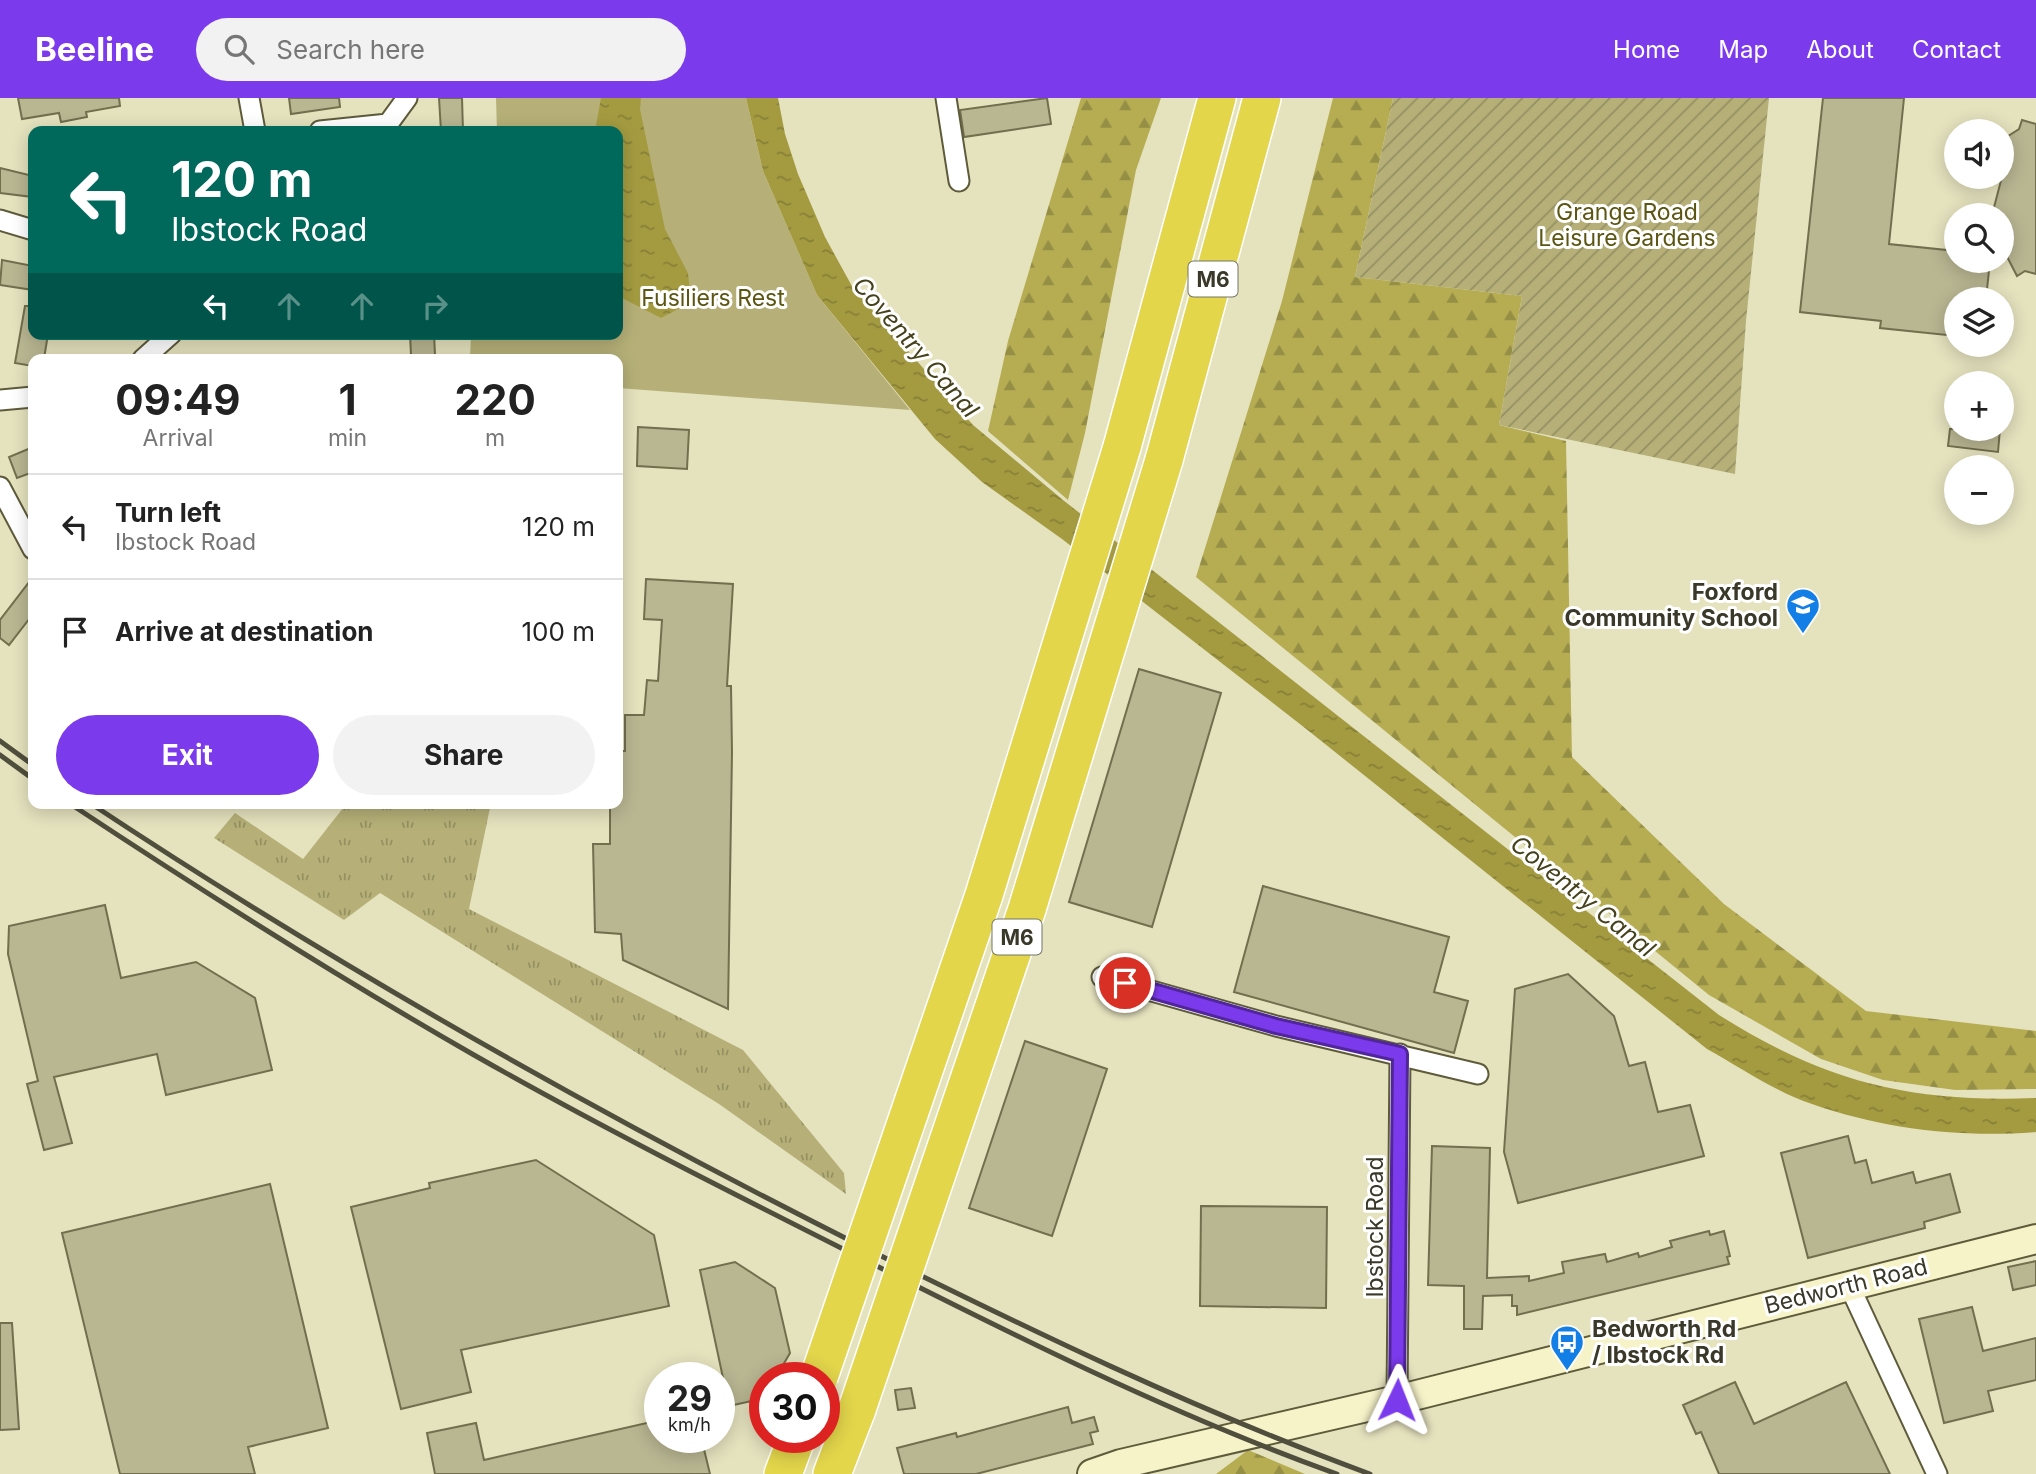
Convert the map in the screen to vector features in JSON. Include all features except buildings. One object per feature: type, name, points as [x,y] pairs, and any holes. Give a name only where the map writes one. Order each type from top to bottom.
[{"type":"highway","name":"M6","points":[[824,1362],[984,895],[1122,447],[1217,98]]},
{"type":"highway","name":"M6","points":[[832,1474],[857,1409],[1027,909],[1164,460],[1262,98]]},
{"type":"highway","points":[[783,1474],[791,1453]]},
{"type":"main road","name":"Bedworth Road","points":[[1092,1474],[1121,1464],[1397,1400],[2036,1238]]},
{"type":"main road","points":[[1175,1474],[1207,1445]]},
{"type":"street","points":[[250,98],[253,126]]},
{"type":"street","points":[[389,126],[407,98]]},
{"type":"street","points":[[946,98],[959,181]]},
{"type":"street","points":[[0,220],[28,228]]},
{"type":"street","points":[[149,354],[164,340]]},
{"type":"street","points":[[0,400],[28,397]]},
{"type":"street","points":[[0,487],[28,540]]},
{"type":"street","points":[[1102,977],[1276,1026],[1478,1074]]},
{"type":"street","name":"Ibstock Road","points":[[1397,1400],[1400,1054]]},
{"type":"street","points":[[1849,1285],[1937,1474]]},
{"type":"green space","name":"Fusiliers Rest","points":[[496,98],[746,98],[763,171],[817,295],[910,410],[623,388],[623,354],[470,354],[471,340],[623,340],[623,126],[497,126]]},
{"type":"green space","points":[[1081,98],[1161,98],[1136,170],[1085,433],[1068,500],[988,431],[1008,341]]},
{"type":"green space","points":[[1333,98],[1393,98],[1355,277],[1522,296],[1499,425],[1566,441],[1572,757],[1724,904],[1866,1011],[2036,1031],[2036,1089],[1955,1090],[1883,1080],[1821,1059],[1709,995],[1196,577],[1282,301]]},
{"type":"green space","name":"Grange Road Leisure Gardens","points":[[1393,98],[1769,98],[1746,321],[1735,474],[1499,425],[1522,296],[1355,277]]},
{"type":"green space","points":[[342,809],[490,809],[469,909],[743,1050],[844,1173],[846,1194],[719,1104],[380,893],[344,920],[214,838],[235,813],[303,859]]},
{"type":"green space","points":[[1248,1450],[1305,1474],[1216,1474]]},
{"type":"water","points":[[601,98],[641,98],[640,109],[665,229],[688,273],[690,292],[684,306],[661,318],[623,299],[623,126],[596,126]]},
{"type":"water","points":[[746,98],[778,98],[785,134],[798,174],[825,237],[853,288],[973,425],[1063,500],[1719,1015],[1796,1057],[1870,1084],[1948,1097],[2036,1098],[2036,1132],[1979,1134],[1923,1130],[1866,1120],[1799,1099],[1707,1049],[1305,728],[1062,539],[982,482],[935,439],[817,295],[763,171]]},
{"type":"railway","points":[[0,741],[28,761]]},
{"type":"railway","points":[[0,755],[28,775]]},
{"type":"railway","points":[[78,809],[219,901],[371,995],[614,1132],[910,1283],[1091,1371],[1275,1451],[1337,1474]]},
{"type":"railway","points":[[99,809],[373,980],[468,1036],[662,1143],[859,1245],[1112,1367],[1240,1423],[1370,1474]]},
{"type":"place","name":"Foxford Community School","points":[[1803,635]]},
{"type":"place","name":"Bedworth Rd / Ibstock Rd","points":[[1567,1372]]},
{"type":"route","points":[[1125,983],[1276,1026],[1400,1054],[1400,1301],[1397,1400]]},
{"type":"water label","name":"Coventry Canal","points":[[916,347]]},
{"type":"water label","name":"Coventry Canal","points":[[1583,896]]}]
